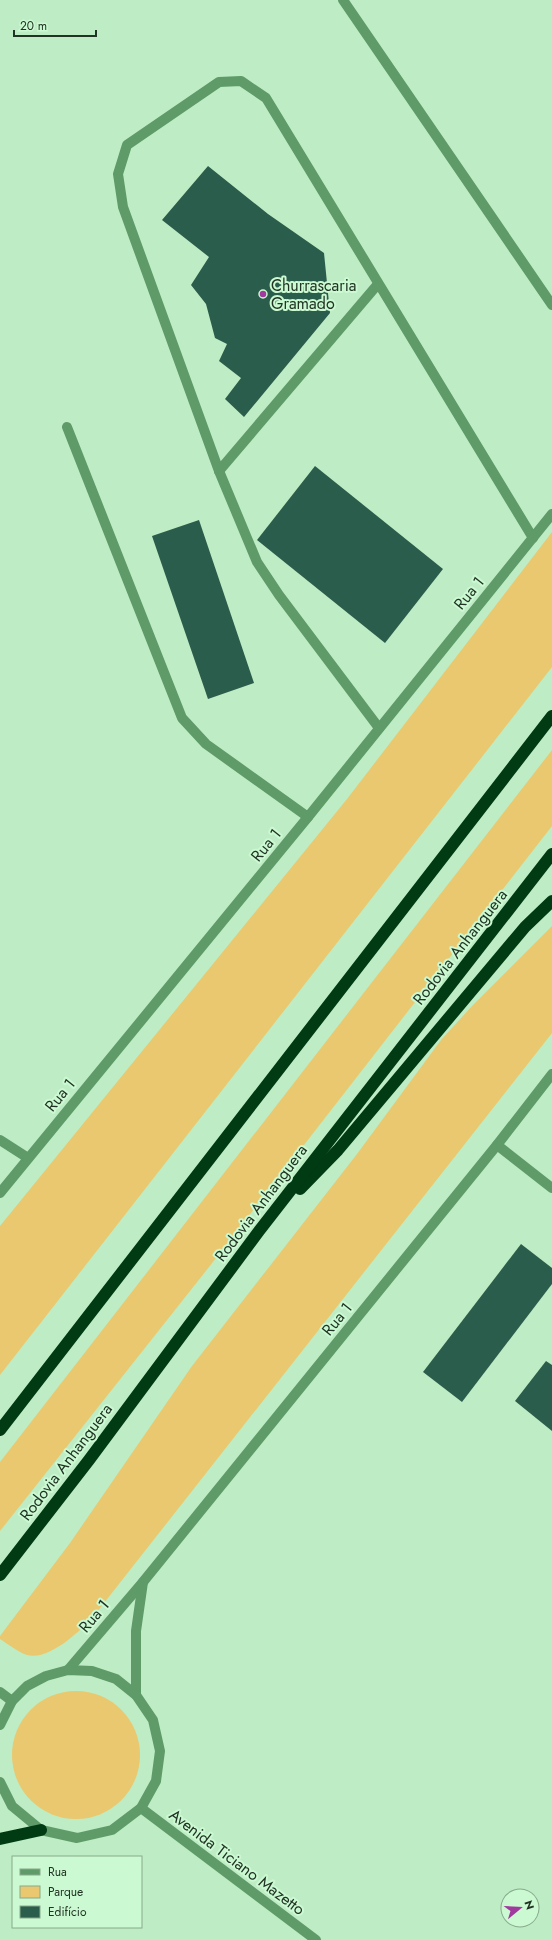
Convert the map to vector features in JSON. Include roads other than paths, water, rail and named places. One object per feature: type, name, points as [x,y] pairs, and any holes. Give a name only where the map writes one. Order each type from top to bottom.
[{"type":"highway","points":[[0,1430],[552,716]]},
{"type":"highway","name":"Rodovia Anhanguera","points":[[0,1575],[89,1460],[259,1231],[552,854]]},
{"type":"highway","points":[[259,1231],[338,1150],[525,927],[552,901]]},
{"type":"highway","points":[[0,1839],[41,1830]]},
{"type":"street","points":[[343,0],[552,305]]},
{"type":"street","points":[[379,728],[279,595],[257,562],[219,471],[123,207],[118,174],[126,145],[219,82],[241,81],[266,98],[534,538]]},
{"type":"street","points":[[219,471],[378,284]]},
{"type":"street","points":[[68,427],[182,718],[206,744],[308,817]]},
{"type":"street","name":"Rua 1","points":[[0,1193],[308,817],[552,514]]},
{"type":"street","name":"Rua 1","points":[[68,1670],[143,1582],[497,1145],[552,1074]]},
{"type":"street","points":[[0,1140],[28,1158]]},
{"type":"street","points":[[497,1145],[552,1188]]},
{"type":"street","points":[[136,1695],[136,1631],[143,1582]]},
{"type":"street","points":[[0,1725],[12,1701],[27,1686],[46,1676],[68,1670],[92,1671],[116,1679],[136,1695],[153,1720],[160,1750],[156,1781],[141,1808],[112,1830],[77,1838],[41,1830],[12,1806],[0,1782]]},
{"type":"street","points":[[0,1692],[12,1701]]},
{"type":"street","name":"Avenida Ticiano Mazetto","points":[[141,1808],[316,1940]]},
{"type":"place","name":"Churrascaria Gramado","points":[[263,294]]}]
